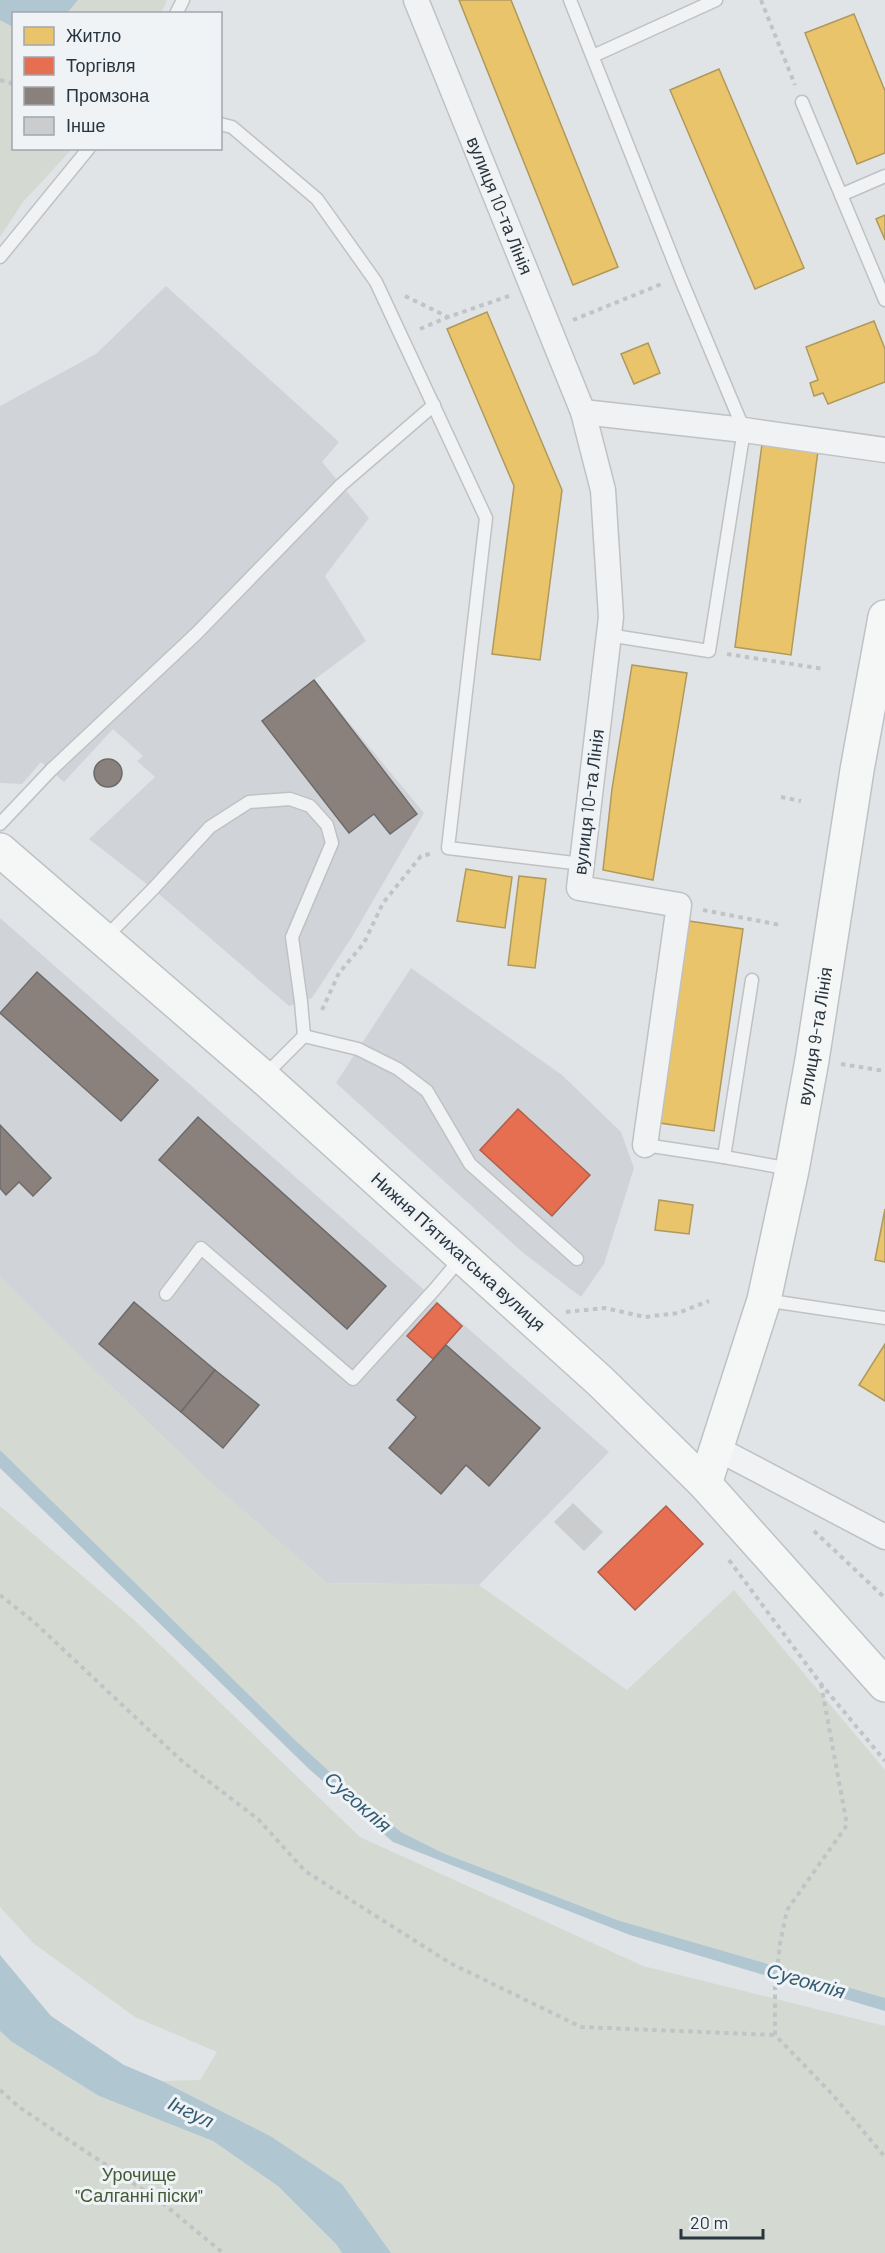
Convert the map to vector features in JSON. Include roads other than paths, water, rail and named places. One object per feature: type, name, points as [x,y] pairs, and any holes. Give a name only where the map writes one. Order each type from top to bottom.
[{"type":"street","name":"вулиця 10-та Лінія","points":[[416,0],[583,412],[603,490],[610,617],[579,888],[679,905],[645,1145]]},
{"type":"street","points":[[583,412],[744,430],[885,450]]},
{"type":"street","name":"вулиця 9-та Лінія","points":[[705,1484],[764,1300],[792,1170],[812,1060],[857,770],[885,617]]},
{"type":"street","name":"Нижня Пʼятихатська вулиця","points":[[0,850],[263,1077],[535,1321],[639,1418],[705,1484],[885,1685]]},
{"type":"street","points":[[716,1448],[885,1537]]},
{"type":"lane","points":[[570,0],[680,277],[744,430],[709,651],[608,635]]},
{"type":"lane","points":[[593,56],[716,0]]},
{"type":"lane","points":[[802,102],[885,300]]},
{"type":"lane","points":[[222,124],[232,127],[317,199],[376,282],[486,518],[448,848],[582,864]]},
{"type":"lane","points":[[0,257],[87,150]]},
{"type":"lane","points":[[841,195],[885,176]]},
{"type":"lane","points":[[0,824],[51,770],[196,633],[341,485],[434,405]]},
{"type":"lane","points":[[103,939],[210,827],[249,802],[290,799],[310,806],[327,825],[332,843],[292,937],[302,1002],[304,1036],[263,1077]]},
{"type":"lane","points":[[724,1157],[752,980]]},
{"type":"lane","points":[[304,1036],[358,1049],[398,1069],[427,1091],[470,1164],[577,1259]]},
{"type":"lane","points":[[645,1145],[792,1170]]},
{"type":"lane","points":[[166,1294],[201,1248],[353,1379],[462,1256]]},
{"type":"lane","points":[[764,1300],[885,1318]]},
{"type":"water","points":[[0,0],[78,0],[68,12],[12,12],[12,26],[0,20]]},
{"type":"water","name":"Сугоклія","points":[[0,1450],[296,1741],[354,1794],[401,1832],[443,1853],[617,1920],[885,1998],[885,2011],[630,1935],[393,1842],[309,1769],[0,1468]]},
{"type":"water","name":"Інгул","points":[[0,1955],[51,2016],[124,2065],[162,2081],[272,2137],[342,2184],[391,2253],[342,2253],[336,2244],[278,2186],[213,2141],[99,2096],[12,2042],[0,2031]]},
{"type":"park label","name":"Урочище \"Салганні піски\"","points":[[139,2185]]}]
